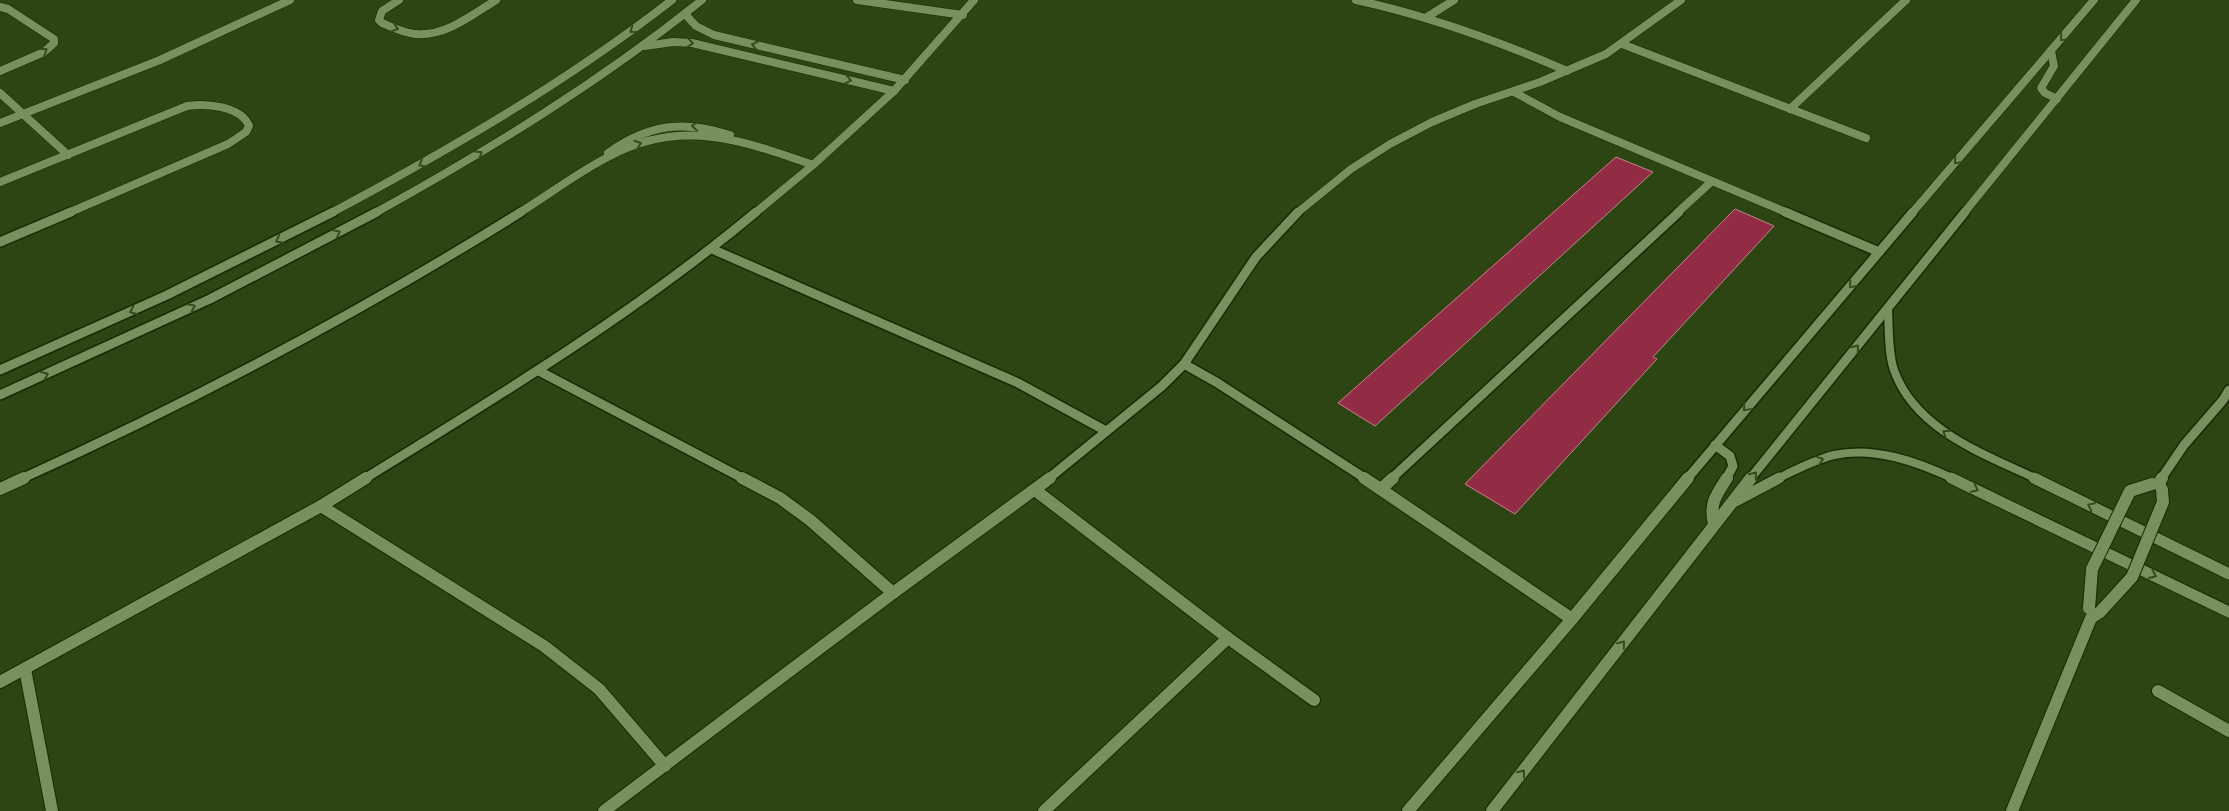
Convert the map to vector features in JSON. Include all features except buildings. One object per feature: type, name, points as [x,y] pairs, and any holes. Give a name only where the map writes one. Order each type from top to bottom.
[{"type":"street","points":[[0,123],[160,60],[290,0]]},
{"type":"street","points":[[400,0],[382,11],[379,20],[382,23],[422,34],[450,28],[496,0]]},
{"type":"street","points":[[0,370],[210,275],[397,178],[480,131],[551,86],[613,45],[672,0]]},
{"type":"street","points":[[0,394],[143,330],[265,271],[373,215],[466,162],[547,112],[642,47],[702,0]]},
{"type":"street","points":[[857,0],[890,3],[963,15]]},
{"type":"street","points":[[879,0],[890,3]]},
{"type":"street","points":[[0,682],[321,506],[539,371],[712,249],[813,165],[905,80],[974,0]]},
{"type":"street","points":[[1356,0],[1427,17],[1495,40],[1567,71]]},
{"type":"street","points":[[1427,17],[1454,0]]},
{"type":"street","points":[[604,811],[893,593],[1035,490],[1162,386],[1184,364],[1236,284],[1256,257],[1283,227],[1325,188],[1390,144],[1432,122],[1567,71],[1622,44],[1681,0]]},
{"type":"street","points":[[1790,109],[1906,0]]},
{"type":"street","points":[[1408,811],[1572,619],[1715,445],[2094,0]]},
{"type":"street","points":[[1492,811],[1714,524],[2136,0]]},
{"type":"street","points":[[0,8],[8,9],[54,39],[54,43],[44,52],[0,71]]},
{"type":"street","points":[[685,14],[696,26],[707,33],[905,80]]},
{"type":"street","points":[[642,47],[673,42],[692,43],[894,91]]},
{"type":"street","points":[[1622,44],[1866,138]]},
{"type":"street","points":[[769,61],[781,51]]},
{"type":"street","points":[[2052,51],[2055,57],[2055,68],[2041,88],[2045,93],[2057,99]]},
{"type":"street","points":[[1514,92],[1560,117],[1879,252]]},
{"type":"street","points":[[0,93],[68,155]]},
{"type":"street","points":[[0,182],[175,110],[198,103],[225,106],[247,121],[249,126],[239,138],[228,144],[0,242]]},
{"type":"street","points":[[0,489],[211,387],[362,307],[489,233],[594,165],[630,146],[666,136],[697,135],[741,141],[813,165]]},
{"type":"street","points":[[1381,489],[1711,182]]},
{"type":"street","points":[[712,249],[1018,382],[1106,431]]},
{"type":"street","points":[[1184,364],[1216,382],[1381,489],[1572,619]]},
{"type":"street","points":[[539,371],[780,498],[842,544],[893,593]]},
{"type":"street","points":[[2093,613],[2132,577],[2163,502],[2158,486],[2184,445],[2229,390]]},
{"type":"street","points":[[1714,524],[1710,508],[1711,501],[1733,466],[1730,456],[1715,445]]},
{"type":"street","points":[[2012,811],[2093,613],[2092,569],[2130,491],[2142,486],[2158,486]]},
{"type":"street","points":[[1035,490],[1228,638],[1314,700]]},
{"type":"street","points":[[321,506],[544,646],[572,666],[617,709],[665,766]]},
{"type":"street","points":[[1044,811],[1228,638]]},
{"type":"street","points":[[26,669],[52,811]]},
{"type":"street","points":[[2158,691],[2229,731]]},
{"type":"lane","points":[[1888,309],[1893,368],[1897,381],[1904,394],[1930,421],[1967,445],[2229,574]]},
{"type":"lane","points":[[1730,505],[1821,459],[1849,454],[1885,456],[1927,467],[1947,476],[2229,612]]}]
